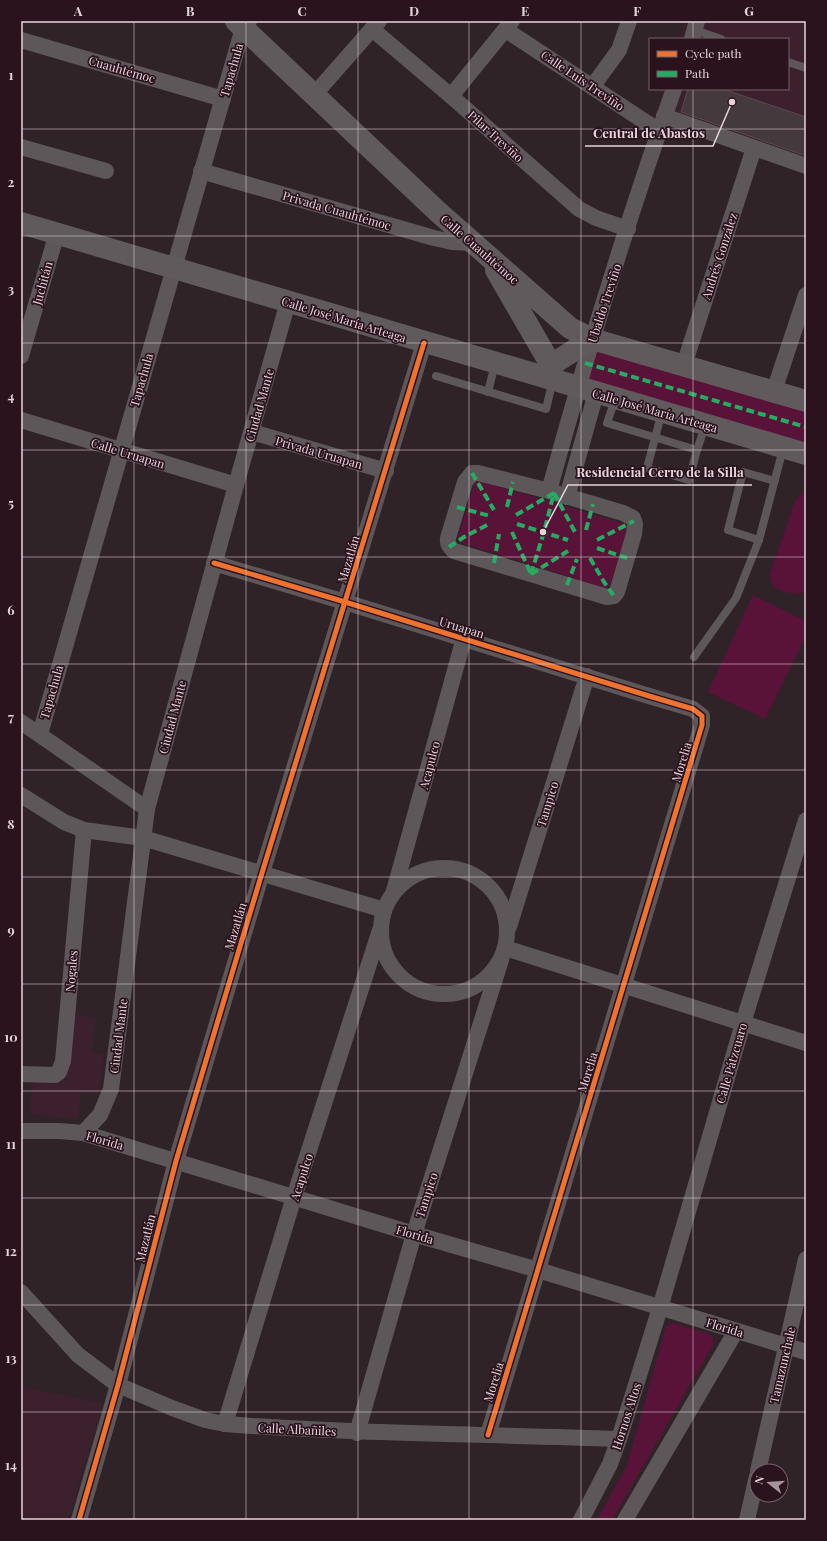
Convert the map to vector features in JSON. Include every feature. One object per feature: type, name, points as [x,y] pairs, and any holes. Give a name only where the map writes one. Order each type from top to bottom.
[{"type":"street","points":[[592,87],[619,50],[630,21]]},
{"type":"street","name":"Calle Cuauhtémoc","points":[[243,23],[314,95],[437,211],[570,328],[592,338],[774,392]]},
{"type":"street","name":"Tapachula","points":[[40,734],[120,450],[223,99],[243,23]]},
{"type":"street","points":[[314,95],[375,25]]},
{"type":"street","name":"Pilar Treviño","points":[[375,25],[451,96],[579,209],[596,218],[628,229]]},
{"type":"street","points":[[451,96],[509,25]]},
{"type":"street","name":"Calle Luis Treviño","points":[[509,25],[592,87],[662,124],[754,148],[806,166]]},
{"type":"street","name":"Cuauhtémoc","points":[[21,40],[223,99]]},
{"type":"street","name":"Ubaldo Treviño","points":[[567,497],[596,393],[592,338],[674,90]]},
{"type":"street","points":[[21,147],[106,171]]},
{"type":"street","name":"Andrés González","points":[[684,365],[754,148]]},
{"type":"street","name":"Privada Cuauhtémoc","points":[[201,171],[434,238],[480,248]]},
{"type":"street","name":"Calle José María Arteaga","points":[[21,223],[495,364],[552,373],[596,393],[806,454]]},
{"type":"street","name":"Juchitán","points":[[21,356],[57,234]]},
{"type":"street","points":[[480,248],[552,373],[592,338]]},
{"type":"street","points":[[806,295],[774,392],[806,401]]},
{"type":"street","name":"Ciudad Mante","points":[[83,1133],[100,1115],[111,1089],[142,838],[147,809],[214,563],[288,302]]},
{"type":"street","name":"Mazatlán","points":[[79,1520],[118,1385],[176,1161],[424,342]]},
{"type":"street","name":"Ubaldo Treviño","points":[[549,491],[596,393]]},
{"type":"street","name":"Calle Uruapan","points":[[21,420],[236,485]]},
{"type":"street","name":"Privada Uruapan","points":[[252,432],[386,471]]},
{"type":"street","points":[[472,473],[478,473],[549,491],[623,513],[633,518],[634,534],[620,583],[614,596],[607,597],[600,595],[454,551],[449,548],[447,543],[448,538],[465,482],[472,473]]},
{"type":"street","name":"Uruapan","points":[[214,563],[587,676],[692,709],[702,716]]},
{"type":"street","name":"Acapulco","points":[[394,891],[464,638]]},
{"type":"street","name":"Tampico","points":[[508,931],[587,676]]},
{"type":"street","name":"Morelia","points":[[488,1434],[702,726],[702,716]]},
{"type":"street","points":[[21,722],[147,809]]},
{"type":"street","points":[[21,795],[64,822],[84,830],[142,838],[384,910]]},
{"type":"street","name":"Calle Pátzcuaro","points":[[660,1308],[743,1023],[806,820]]},
{"type":"street","name":"Nogales","points":[[21,1074],[55,1075],[59,1072],[63,1061],[84,830]]},
{"type":"street","points":[[446,867],[465,871],[482,880],[496,894],[504,911],[508,931],[503,954],[491,974],[478,985],[463,993],[446,995],[429,994],[413,987],[399,977],[389,963],[382,947],[380,930],[384,910],[394,891],[409,878],[426,870],[446,867]]},
{"type":"street","name":"Acapulco","points":[[225,1424],[294,1197],[380,930]]},
{"type":"street","points":[[503,954],[623,986],[806,1043]]},
{"type":"street","name":"Tampico","points":[[357,1433],[414,1234],[503,954]]},
{"type":"street","name":"Florida","points":[[21,1131],[59,1131],[83,1133],[806,1352]]},
{"type":"street","name":"Tamazunchale","points":[[760,1463],[806,1259]]},
{"type":"street","name":"Calle Albañiles","points":[[21,1292],[78,1355],[118,1385],[205,1420],[225,1424],[357,1433],[488,1434],[619,1439]]},
{"type":"street","name":"Hornos Altos","points":[[581,1520],[610,1464],[660,1308]]},
{"type":"street","points":[[625,1520],[736,1331]]},
{"type":"street","points":[[747,1520],[751,1503]]},
{"type":"lane","points":[[695,30],[718,38]]},
{"type":"lane","points":[[789,62],[806,68]]},
{"type":"lane","points":[[488,392],[495,364]]},
{"type":"lane","points":[[436,376],[546,409],[552,373]]},
{"type":"lane","points":[[596,393],[607,423],[697,450]]},
{"type":"lane","points":[[662,412],[647,468],[689,480],[706,424]]},
{"type":"lane","points":[[694,657],[736,598],[759,540],[784,448]]},
{"type":"lane","points":[[759,540],[728,530],[735,501],[743,472],[775,481]]},
{"type":"shaded area","points":[[686,21],[806,21],[806,166],[655,114],[663,90],[789,90],[789,38],[680,38]]},
{"type":"shaded area","points":[[598,347],[806,407],[806,450],[586,385]]},
{"type":"shaded area","points":[[477,480],[626,524],[628,528],[610,586],[607,588],[602,587],[462,543],[458,537],[475,482]]},
{"type":"shaded area","points":[[806,492],[806,591],[802,593],[786,592],[773,587],[770,574],[794,504],[802,493]]},
{"type":"shaded area","points":[[753,595],[806,621],[806,636],[765,719],[708,692]]},
{"type":"shaded area","points":[[73,1015],[96,1018],[92,1053],[104,1055],[99,1094],[81,1092],[78,1119],[30,1114],[33,1076],[66,1080]]},
{"type":"shaded area","points":[[673,1323],[712,1335],[714,1343],[612,1520],[597,1520],[627,1466],[666,1327]]},
{"type":"shaded area","points":[[21,1387],[103,1403],[68,1520],[21,1519]]},
{"type":"building","points":[[688,90],[726,90],[806,117],[806,156],[681,112]]},
{"type":"marked path","points":[[585,363],[806,427]]},
{"type":"marked path","points":[[472,473],[494,510]]},
{"type":"marked path","points":[[507,507],[513,482]]},
{"type":"marked path","points":[[554,493],[575,532]]},
{"type":"marked path","points":[[516,515],[554,493]]},
{"type":"marked path","points":[[531,574],[554,493]]},
{"type":"marked path","points":[[586,530],[593,504]]},
{"type":"marked path","points":[[457,507],[490,516]]},
{"type":"marked path","points":[[597,540],[634,521]]},
{"type":"marked path","points":[[449,547],[489,524]]},
{"type":"marked path","points":[[517,524],[568,540]]},
{"type":"marked path","points":[[512,532],[531,574]]},
{"type":"marked path","points":[[494,563],[499,534]]},
{"type":"marked path","points":[[597,548],[627,558]]},
{"type":"marked path","points":[[531,574],[568,551]]},
{"type":"marked path","points":[[590,558],[614,596]]},
{"type":"marked path","points":[[567,585],[577,559]]},
{"type":"cycle path","points":[[79,1520],[118,1385],[176,1161],[262,873],[424,343]]},
{"type":"cycle path","points":[[214,563],[693,709],[702,716],[702,725],[488,1435]]},
{"type":"place","name":"Central de Abastos","points":[[732,102]]},
{"type":"place","name":"Residencial Cerro de la Silla","points":[[543,532]]}]
